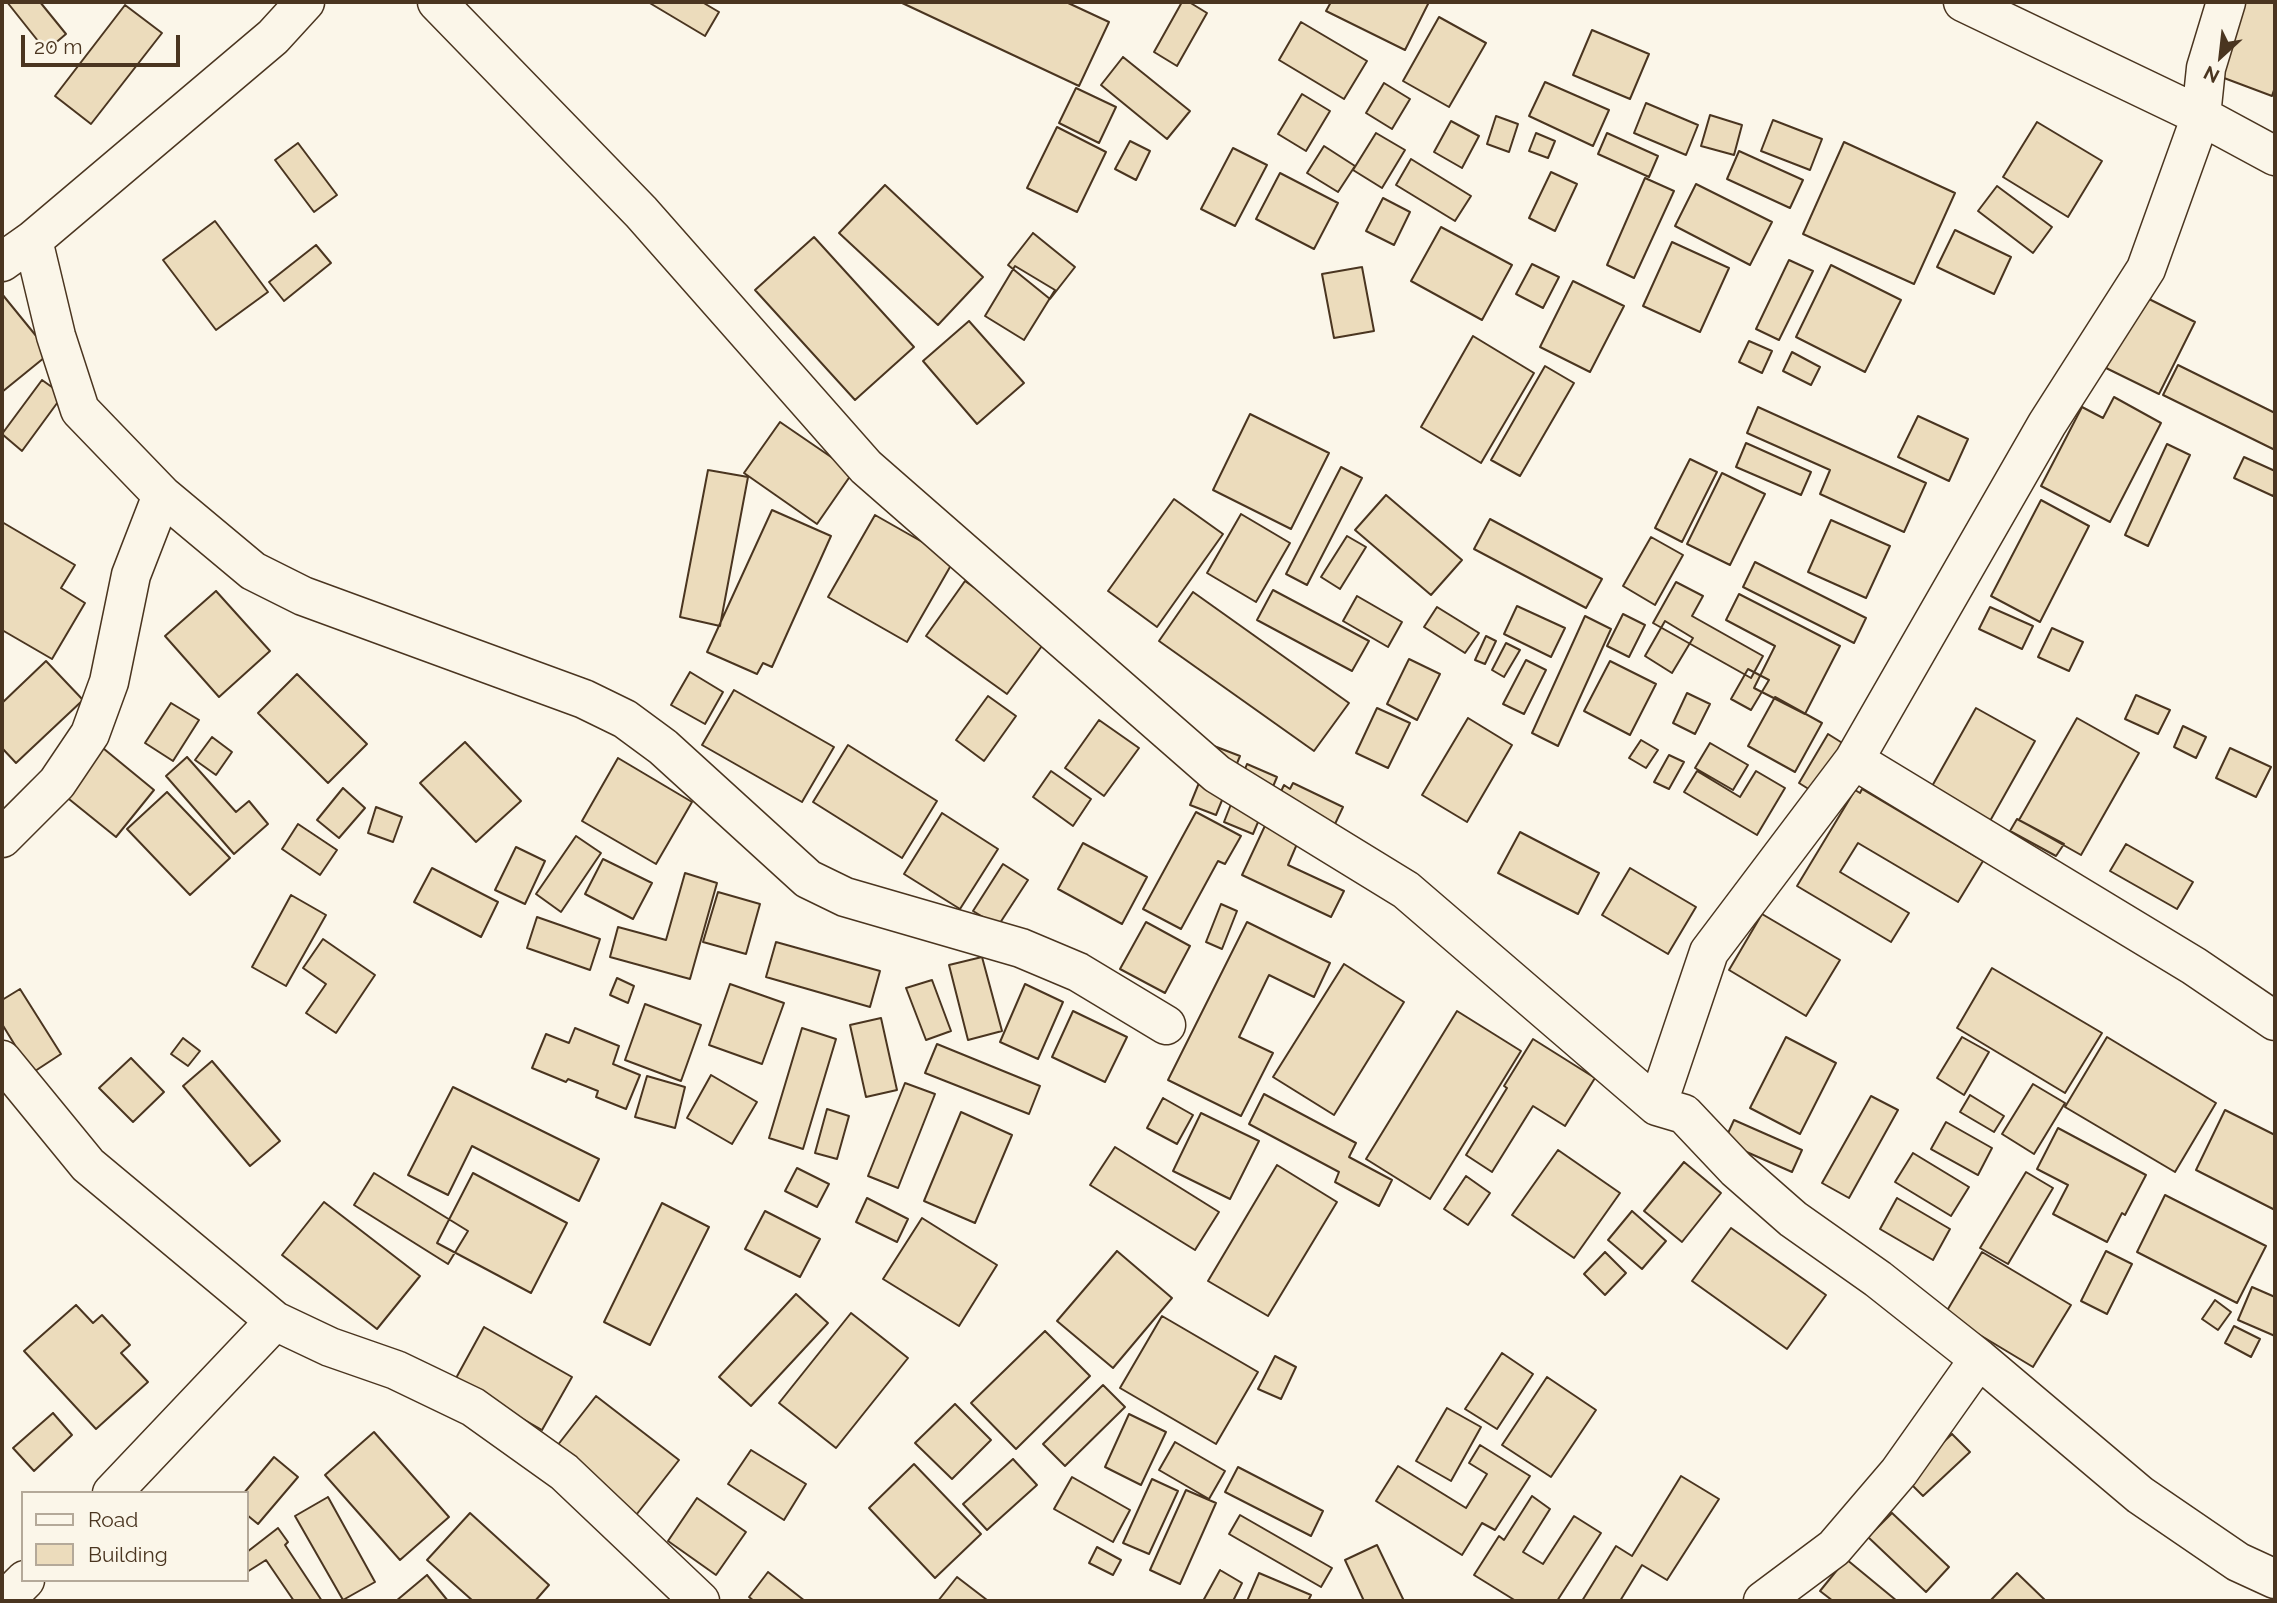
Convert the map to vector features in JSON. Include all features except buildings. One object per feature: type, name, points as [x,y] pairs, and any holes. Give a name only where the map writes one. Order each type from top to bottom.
[{"type":"street","points":[[2,262],[33,240],[272,37],[305,2]]},
{"type":"street","points":[[438,2],[641,212],[866,467],[1217,774],[1406,890],[1657,1106],[1684,1114],[1736,1169],[1793,1219],[1878,1279],[1979,1359],[2140,1495],[2238,1562],[2275,1580]]},
{"type":"street","points":[[1963,2],[2201,116],[2275,156]]},
{"type":"street","points":[[1657,1106],[1709,952],[1854,760],[2047,424],[2146,269],[2201,116],[2206,68],[2226,2]]},
{"type":"street","points":[[33,240],[56,336],[80,410],[162,495],[253,571],[303,596],[584,699],[625,719],[663,747],[808,879],[845,897],[1021,948],[1078,972],[1166,1025]]},
{"type":"street","points":[[2,838],[57,783],[90,734],[108,682],[131,575],[162,495]]},
{"type":"street","points":[[1854,760],[2194,966],[2275,1021]]},
{"type":"street","points":[[2,1060],[88,1165],[275,1321],[330,1347],[396,1370],[473,1407],[564,1472],[700,1601]]},
{"type":"street","points":[[114,1491],[275,1321]]},
{"type":"street","points":[[1763,1601],[1834,1548],[1899,1472],[1979,1359]]},
{"type":"street","points":[[4,1601],[23,1582]]}]
